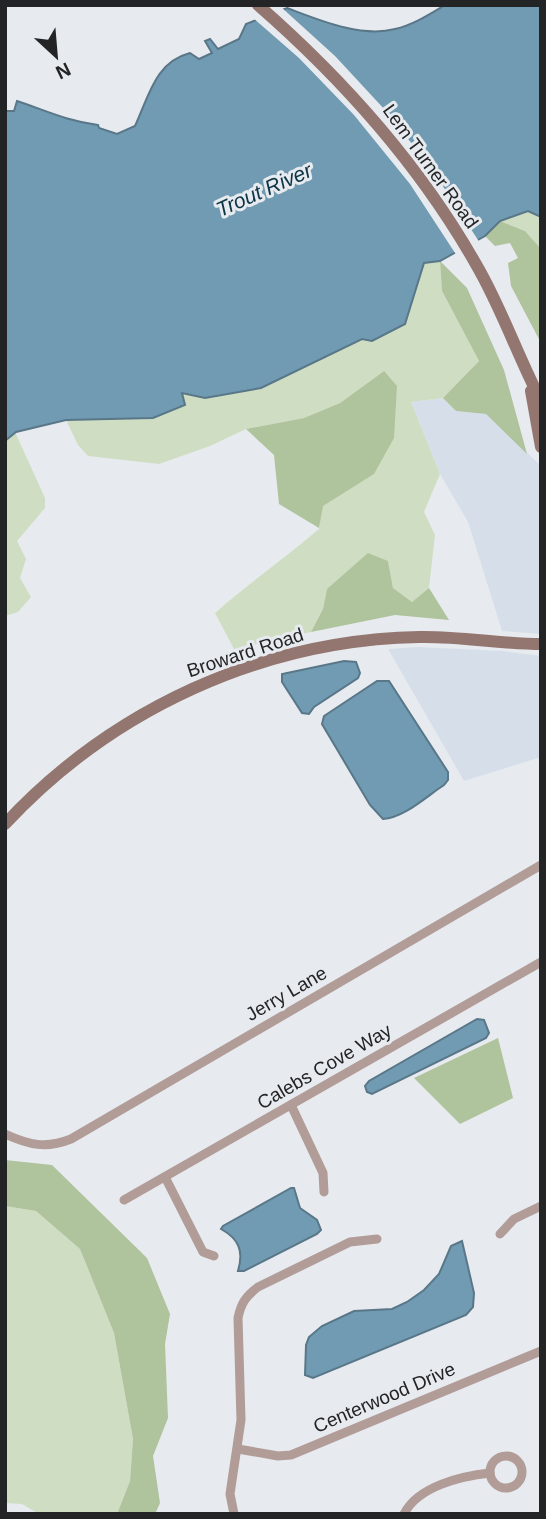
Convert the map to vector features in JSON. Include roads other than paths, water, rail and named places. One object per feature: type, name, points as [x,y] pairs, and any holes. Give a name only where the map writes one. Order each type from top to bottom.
[{"type":"main road","name":"Lem Turner Road","points":[[258,5],[343,83],[397,146],[429,189],[478,267],[541,401]]},
{"type":"main road","name":"Lem Turner Road","points":[[530,380],[541,447]]},
{"type":"main road","name":"Broward Road","points":[[5,824],[39,789],[105,737],[181,694],[238,670],[301,651],[393,638],[455,638],[541,645]]},
{"type":"street","name":"Jerry Lane","points":[[5,1134],[34,1145],[47,1146],[71,1139],[541,865]]},
{"type":"street","name":"Calebs Cove Way","points":[[124,1200],[541,962]]},
{"type":"street","points":[[291,1105],[323,1173],[324,1192]]},
{"type":"street","points":[[165,1177],[202,1252],[214,1256]]},
{"type":"street","points":[[500,1234],[514,1219],[541,1206]]},
{"type":"street","points":[[234,1514],[230,1494],[241,1420],[238,1318],[241,1305],[247,1295],[258,1287],[350,1242],[377,1240]]},
{"type":"street","name":"Centerwood Drive","points":[[238,1449],[278,1456],[291,1455],[541,1351]]},
{"type":"street","points":[[404,1514],[407,1508],[427,1492],[452,1481],[490,1474]]},
{"type":"water","name":"Trout River","points":[[445,5],[541,5],[541,217],[528,211],[500,221],[485,236],[440,261],[424,263],[405,324],[372,341],[362,339],[261,388],[205,398],[182,393],[185,405],[153,418],[66,420],[16,432],[5,441],[5,111],[14,111],[17,101],[98,125],[99,128],[117,134],[135,126],[149,92],[169,64],[190,53],[199,59],[212,53],[205,41],[210,39],[218,49],[239,39],[246,24],[287,8],[340,26],[382,31],[408,25]]},
{"type":"water","points":[[344,661],[356,662],[360,673],[358,678],[314,707],[309,714],[302,713],[282,682],[282,674]]},
{"type":"water","points":[[377,681],[389,681],[448,772],[448,780],[444,785],[407,811],[383,819],[370,805],[322,724],[324,716]]},
{"type":"water","points":[[477,1019],[484,1020],[489,1033],[486,1038],[372,1094],[367,1092],[365,1086],[369,1081]]},
{"type":"water","points":[[294,1188],[300,1208],[317,1220],[321,1230],[244,1271],[238,1271],[240,1252],[236,1241],[221,1229]]},
{"type":"water","points":[[462,1241],[474,1293],[473,1307],[466,1315],[313,1378],[305,1375],[306,1345],[309,1337],[322,1326],[354,1311],[392,1309],[407,1302],[424,1290],[439,1274],[451,1246]]}]
